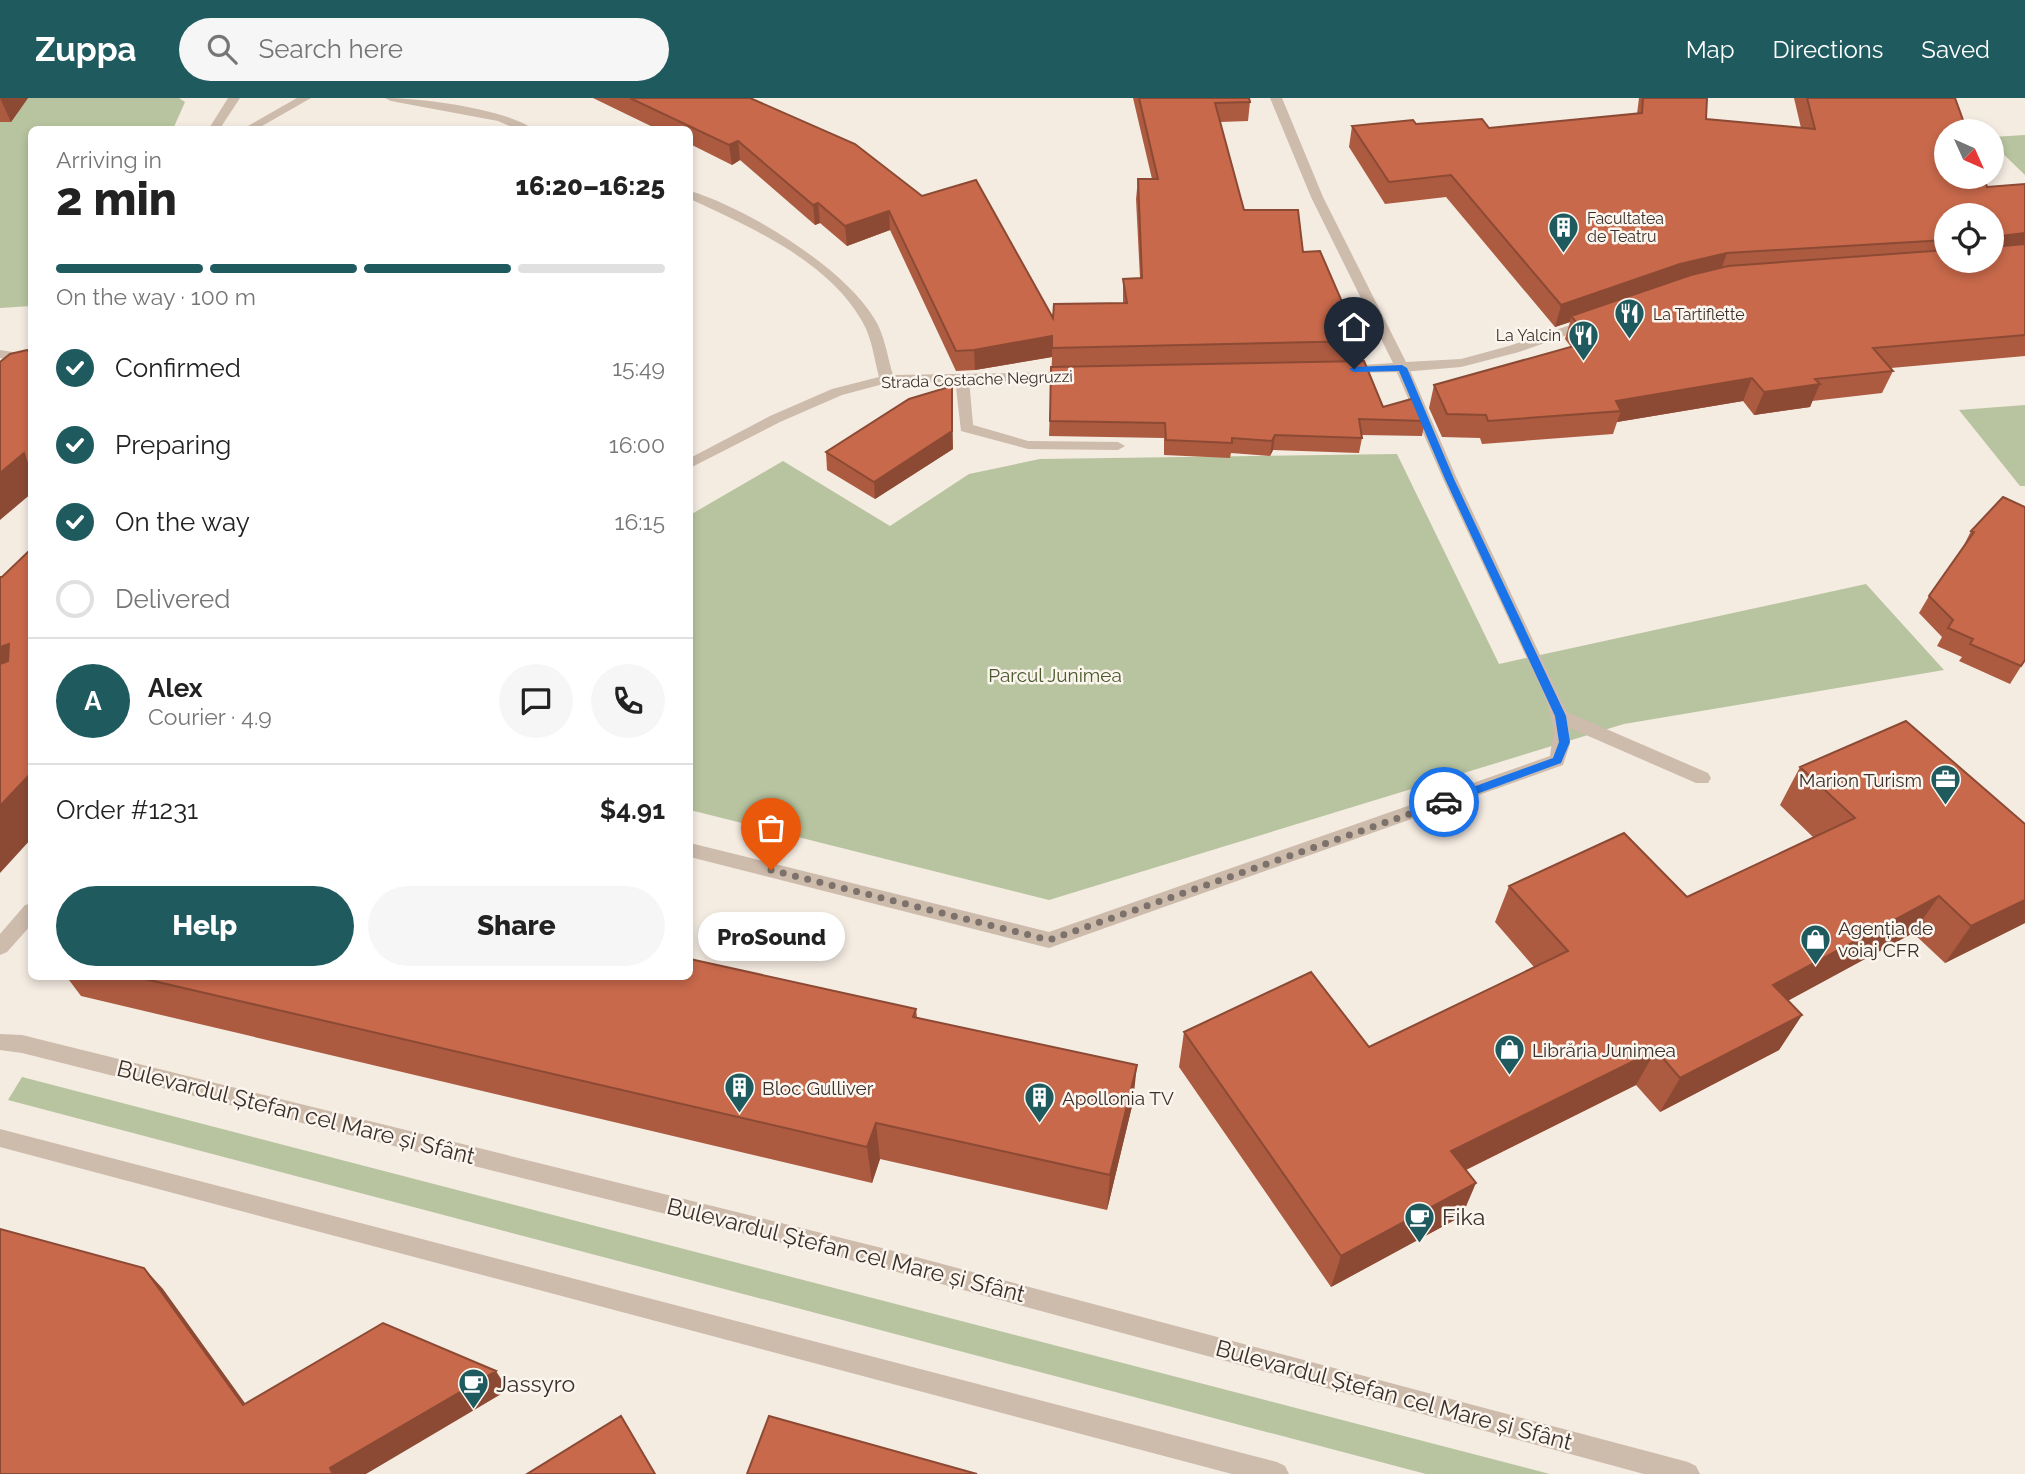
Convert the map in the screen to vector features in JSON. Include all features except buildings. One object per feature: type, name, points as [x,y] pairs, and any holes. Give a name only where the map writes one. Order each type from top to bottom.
[{"type":"street","points":[[216,126],[234,98]]},
{"type":"street","points":[[253,126],[305,98]]},
{"type":"street","points":[[391,98],[501,118],[520,126]]},
{"type":"street","points":[[693,851],[1049,940],[1557,760],[1564,742],[1560,716],[1450,479],[1402,368],[1317,197],[1276,98]]},
{"type":"street","points":[[693,196],[734,216],[800,255],[838,283],[868,319],[887,379]]},
{"type":"street","points":[[1329,370],[1461,363],[1514,349],[1602,318]]},
{"type":"street","points":[[0,354],[28,359]]},
{"type":"street","name":"Strada Costache Negruzzi","points":[[693,461],[775,419],[837,392],[887,379],[1085,376]]},
{"type":"street","points":[[962,379],[966,428],[1028,445],[1118,446]]},
{"type":"street","points":[[1560,716],[1702,778]]},
{"type":"street","points":[[0,947],[28,915]]},
{"type":"street","name":"Bulevardul Ștefan cel Mare și Sfânt","points":[[0,1042],[22,1044],[872,1255],[1688,1474]]},
{"type":"street","points":[[0,1138],[1277,1474]]},
{"type":"green space","points":[[28,98],[179,98],[185,102],[174,126],[28,126],[28,306],[0,308],[0,122],[11,121]]},
{"type":"green space","points":[[2025,135],[2025,175],[2004,155],[2004,136]]},
{"type":"green space","points":[[2025,405],[2025,486],[2020,486],[1959,410]]},
{"type":"green space","name":"Parcul Junimea","points":[[1397,454],[1499,664],[1866,584],[1944,670],[1624,724],[1049,900],[693,811],[693,513],[783,461],[890,526],[969,474],[1040,459]]},
{"type":"green space","points":[[22,1077],[1550,1474],[1426,1474],[8,1100]]},
{"type":"way so far","points":[[771,870],[1049,940],[1444,802]]},
{"type":"place","name":"Facultatea de Teatru","points":[[1564,254]]},
{"type":"place","name":"La Tartiflette","points":[[1630,341]]},
{"type":"place","name":"La Yalcin","points":[[1584,362]]},
{"type":"place","name":"Marion Turism","points":[[1945,807]]},
{"type":"place","name":"ProSound","points":[[771,870]]},
{"type":"place","name":"Agenția de voiaj CFR","points":[[1815,966]]},
{"type":"place","name":"Librăria Junimea","points":[[1509,1077]]},
{"type":"place","name":"Bloc Gulliver","points":[[739,1115]]},
{"type":"place","name":"Apollonia TV","points":[[1039,1125]]},
{"type":"place","name":"Fika","points":[[1419,1244]]},
{"type":"place","name":"Jassyro","points":[[473,1411]]},
{"type":"route","points":[[1354,369],[1402,368],[1450,479],[1560,716],[1564,742],[1557,760],[1444,802]]}]
